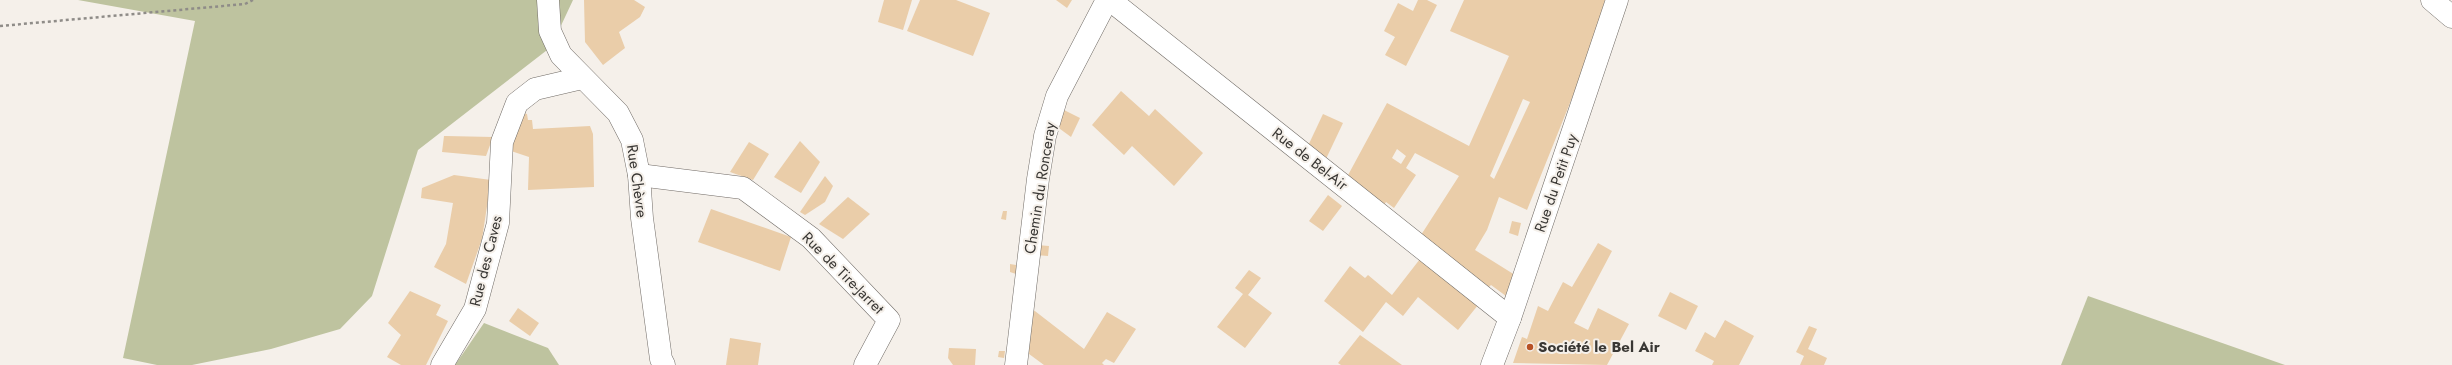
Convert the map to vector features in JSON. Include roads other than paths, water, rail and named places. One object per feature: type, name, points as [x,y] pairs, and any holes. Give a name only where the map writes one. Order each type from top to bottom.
[{"type":"street","name":"Rue Chèvre","points":[[548,0],[550,31],[561,55],[618,113],[632,140],[639,175],[644,232],[661,359],[664,365]]},
{"type":"street","name":"Chemin du Ronceray","points":[[1016,365],[1038,179],[1045,136],[1057,96],[1107,0]]},
{"type":"street","name":"Rue de Bel-Air","points":[[1110,0],[1510,318]]},
{"type":"street","name":"Rue du Petit Puy","points":[[1492,365],[1510,318],[1617,0]]},
{"type":"street","points":[[2432,0],[2452,17]]},
{"type":"street","name":"Rue des Caves","points":[[442,365],[475,309],[498,223],[502,142],[517,103],[535,89],[582,78]]},
{"type":"street","name":"Rue de Tire-Jarret","points":[[639,175],[743,188],[811,238],[889,320],[865,365]]},
{"type":"place","name":"Société le Bel Air","points":[[1530,347]]}]
